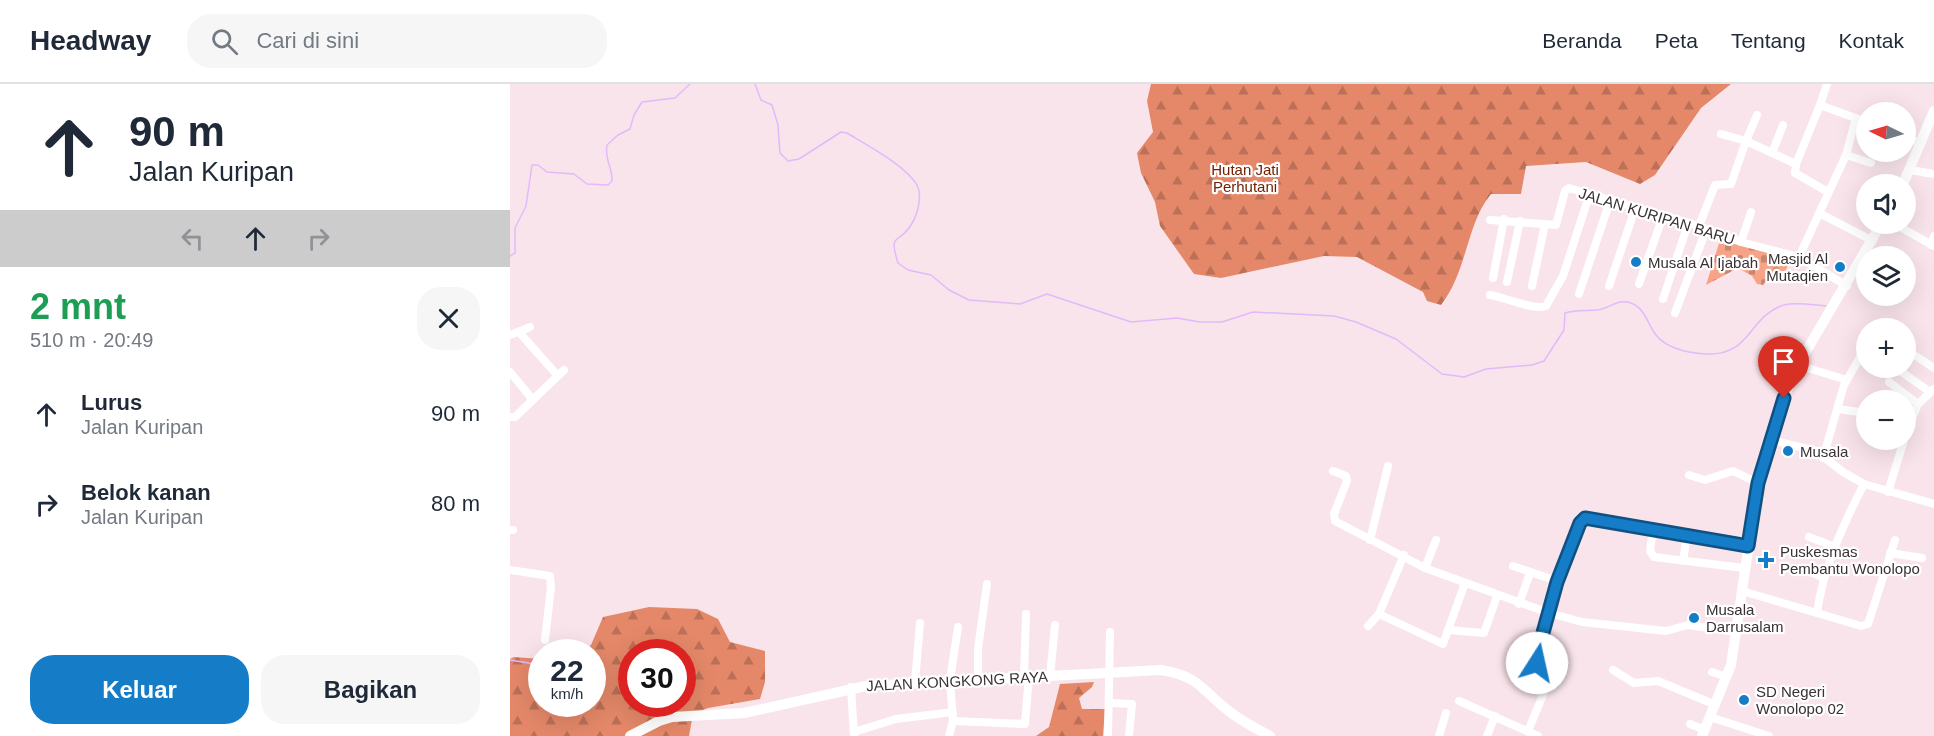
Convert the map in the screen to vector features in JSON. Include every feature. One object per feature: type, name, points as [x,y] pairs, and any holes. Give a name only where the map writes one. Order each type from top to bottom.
[{"type":"street","points":[[1827,84],[1796,164],[1795,173],[1828,192]]},
{"type":"street","points":[[1799,257],[1846,155],[1856,118],[1820,105]]},
{"type":"street","points":[[1908,174],[1931,128],[1934,111]]},
{"type":"street","points":[[1676,312],[1715,185],[1731,184],[1757,115]]},
{"type":"street","points":[[1772,153],[1783,125]]},
{"type":"street","points":[[1721,134],[1746,141],[1796,164]]},
{"type":"street","points":[[1916,141],[1922,143]]},
{"type":"street","points":[[1846,155],[1871,163]]},
{"type":"street","points":[[1910,170],[1934,174]]},
{"type":"street","name":"JALAN KURIPAN BARU","points":[[1545,224],[1553,225],[1558,222],[1568,189],[1703,228],[1741,242],[1799,257],[1847,286]]},
{"type":"street","points":[[1490,295],[1537,308],[1546,306],[1563,276],[1590,196]]},
{"type":"street","points":[[1579,294],[1610,201]]},
{"type":"street","points":[[1609,286],[1635,209]]},
{"type":"street","points":[[1741,242],[1751,212]]},
{"type":"street","points":[[1819,213],[1873,240]]},
{"type":"street","points":[[1639,284],[1663,216]]},
{"type":"street","points":[[1490,220],[1504,219],[1545,224],[1532,286]]},
{"type":"street","points":[[1493,278],[1504,219]]},
{"type":"street","points":[[1507,282],[1520,221]]},
{"type":"street","points":[[1663,299],[1688,224]]},
{"type":"street","points":[[1690,724],[1703,733],[1727,677],[1758,483],[1779,410],[1798,365],[1876,234]]},
{"type":"street","points":[[1913,234],[1932,245],[1934,236]]},
{"type":"street","points":[[510,335],[530,327]]},
{"type":"street","points":[[510,417],[515,417],[561,373],[519,332]]},
{"type":"street","points":[[1916,356],[1934,368]]},
{"type":"street","points":[[1823,458],[1847,380],[1856,364]]},
{"type":"street","points":[[1798,365],[1847,380]]},
{"type":"street","points":[[510,372],[533,400]]},
{"type":"street","points":[[1889,382],[1917,404],[1932,391],[1912,378]]},
{"type":"street","points":[[1838,409],[1856,412]]},
{"type":"street","points":[[1771,440],[1816,451],[1823,458],[1864,484],[1934,504]]},
{"type":"street","points":[[1888,492],[1900,450]]},
{"type":"street","points":[[1370,540],[1388,466]]},
{"type":"street","points":[[1333,471],[1346,476],[1347,481],[1334,514],[1335,521],[1404,555],[1425,568],[1519,604],[1582,622],[1666,631],[1688,625],[1736,632]]},
{"type":"street","points":[[1689,476],[1706,480],[1733,471],[1758,483]]},
{"type":"street","points":[[1817,613],[1824,578],[1835,547],[1864,484]]},
{"type":"street","points":[[1527,731],[1551,676],[1551,671],[1536,661],[1557,582],[1580,523],[1585,518],[1748,546]]},
{"type":"street","points":[[1653,530],[1651,555],[1744,568]]},
{"type":"street","points":[[1683,561],[1687,535]]},
{"type":"street","points":[[1809,537],[1835,547]]},
{"type":"street","points":[[1425,568],[1436,540]]},
{"type":"street","points":[[1742,591],[1861,626],[1868,624],[1895,540]]},
{"type":"street","points":[[1890,553],[1922,558]]},
{"type":"street","points":[[1368,626],[1379,614],[1404,555]]},
{"type":"street","points":[[1513,566],[1557,582]]},
{"type":"street","points":[[1802,568],[1824,578]]},
{"type":"street","points":[[510,570],[550,576],[551,587],[545,639]]},
{"type":"street","points":[[1519,604],[1530,573]]},
{"type":"street","points":[[1379,614],[1437,643],[1445,641],[1465,583]]},
{"type":"street","points":[[978,679],[978,648],[987,584]]},
{"type":"street","points":[[1448,630],[1484,633],[1497,596]]},
{"type":"street","points":[[953,721],[1025,724],[1026,614]]},
{"type":"street","points":[[915,683],[920,623]]},
{"type":"street","points":[[1050,676],[1055,625]]},
{"type":"street","points":[[949,736],[953,721],[950,680],[958,627]]},
{"type":"street","points":[[1108,736],[1111,703],[1110,632]]},
{"type":"street","name":"JALAN KONGKONG RAYA","points":[[630,736],[658,721],[672,717],[744,713],[851,687],[1161,670],[1197,681],[1229,711],[1270,736]]},
{"type":"street","points":[[1613,670],[1634,682],[1658,681],[1716,705]]},
{"type":"street","points":[[1712,672],[1727,677]]},
{"type":"street","points":[[851,687],[854,734],[896,719],[953,712]]},
{"type":"street","points":[[1460,700],[1538,736]]},
{"type":"street","points":[[1111,703],[1132,704],[1129,736]]},
{"type":"street","points":[[1439,736],[1446,713]]},
{"type":"street","points":[[1487,736],[1496,716]]},
{"type":"street","points":[[1710,717],[1769,736]]},
{"type":"green space","name":"Hutan Jati Perhutani","points":[[1151,84],[1731,84],[1701,108],[1655,175],[1640,184],[1586,162],[1526,166],[1521,194],[1491,194],[1483,206],[1476,219],[1457,277],[1441,305],[1427,301],[1423,292],[1357,257],[1324,256],[1221,278],[1194,274],[1160,226],[1155,202],[1141,173],[1137,153],[1153,132],[1147,101]]},
{"type":"green space","points":[[1720,240],[1791,258],[1785,272],[1772,273],[1763,285],[1757,284],[1752,276],[1738,268],[1706,285]]},
{"type":"green space","points":[[649,607],[697,609],[718,619],[730,642],[765,651],[765,682],[760,699],[708,708],[696,713],[696,639],[618,639],[618,717],[692,717],[689,736],[510,736],[510,659],[514,657],[528,658],[528,717],[606,717],[606,639],[594,639],[603,617]]},
{"type":"green space","points":[[1094,682],[1092,687],[1079,698],[1082,709],[1105,709],[1103,736],[1036,736],[1049,727],[1060,684]]},
{"type":"waterway","points":[[510,256],[515,253],[515,228],[526,206],[532,165],[538,165],[547,172],[574,174],[587,184],[608,185],[612,181],[612,176],[607,145],[618,135],[630,129],[634,115],[642,102],[675,98],[690,84]]},
{"type":"waterway","points":[[755,84],[761,100],[772,105],[778,125],[780,153],[788,161],[799,159],[841,132],[847,133],[904,170],[917,185],[919,195],[918,206],[911,225],[895,242],[898,263],[908,270],[931,275],[949,290],[969,300],[1020,304],[1047,294],[1131,322],[1177,318],[1200,322],[1222,322],[1253,312],[1334,316],[1356,322],[1396,339],[1442,374],[1464,377],[1486,369],[1532,365],[1544,361],[1564,330],[1565,313],[1569,312],[1601,309],[1621,302],[1631,303],[1640,309],[1656,335],[1666,344],[1686,351],[1706,354],[1733,349],[1772,310],[1784,305],[1826,306]]},
{"type":"waterway","points":[[510,660],[528,663]]},
{"type":"place","name":"Musala Al Ijabah","points":[[1636,262]]},
{"type":"place","name":"Masjid Al Mutaqien","points":[[1840,267]]},
{"type":"place","name":"Musala","points":[[1788,451]]},
{"type":"place","name":"Puskesmas Pembantu Wonolopo","points":[[1766,560]]},
{"type":"place","name":"Musala Darrusalam","points":[[1694,618]]},
{"type":"place","name":"SD Negeri Wonolopo 02","points":[[1744,700]]},
{"type":"route","points":[[1537,663],[1536,658],[1557,582],[1581,520],[1589,517],[1748,546],[1758,483],[1784,398]]}]
